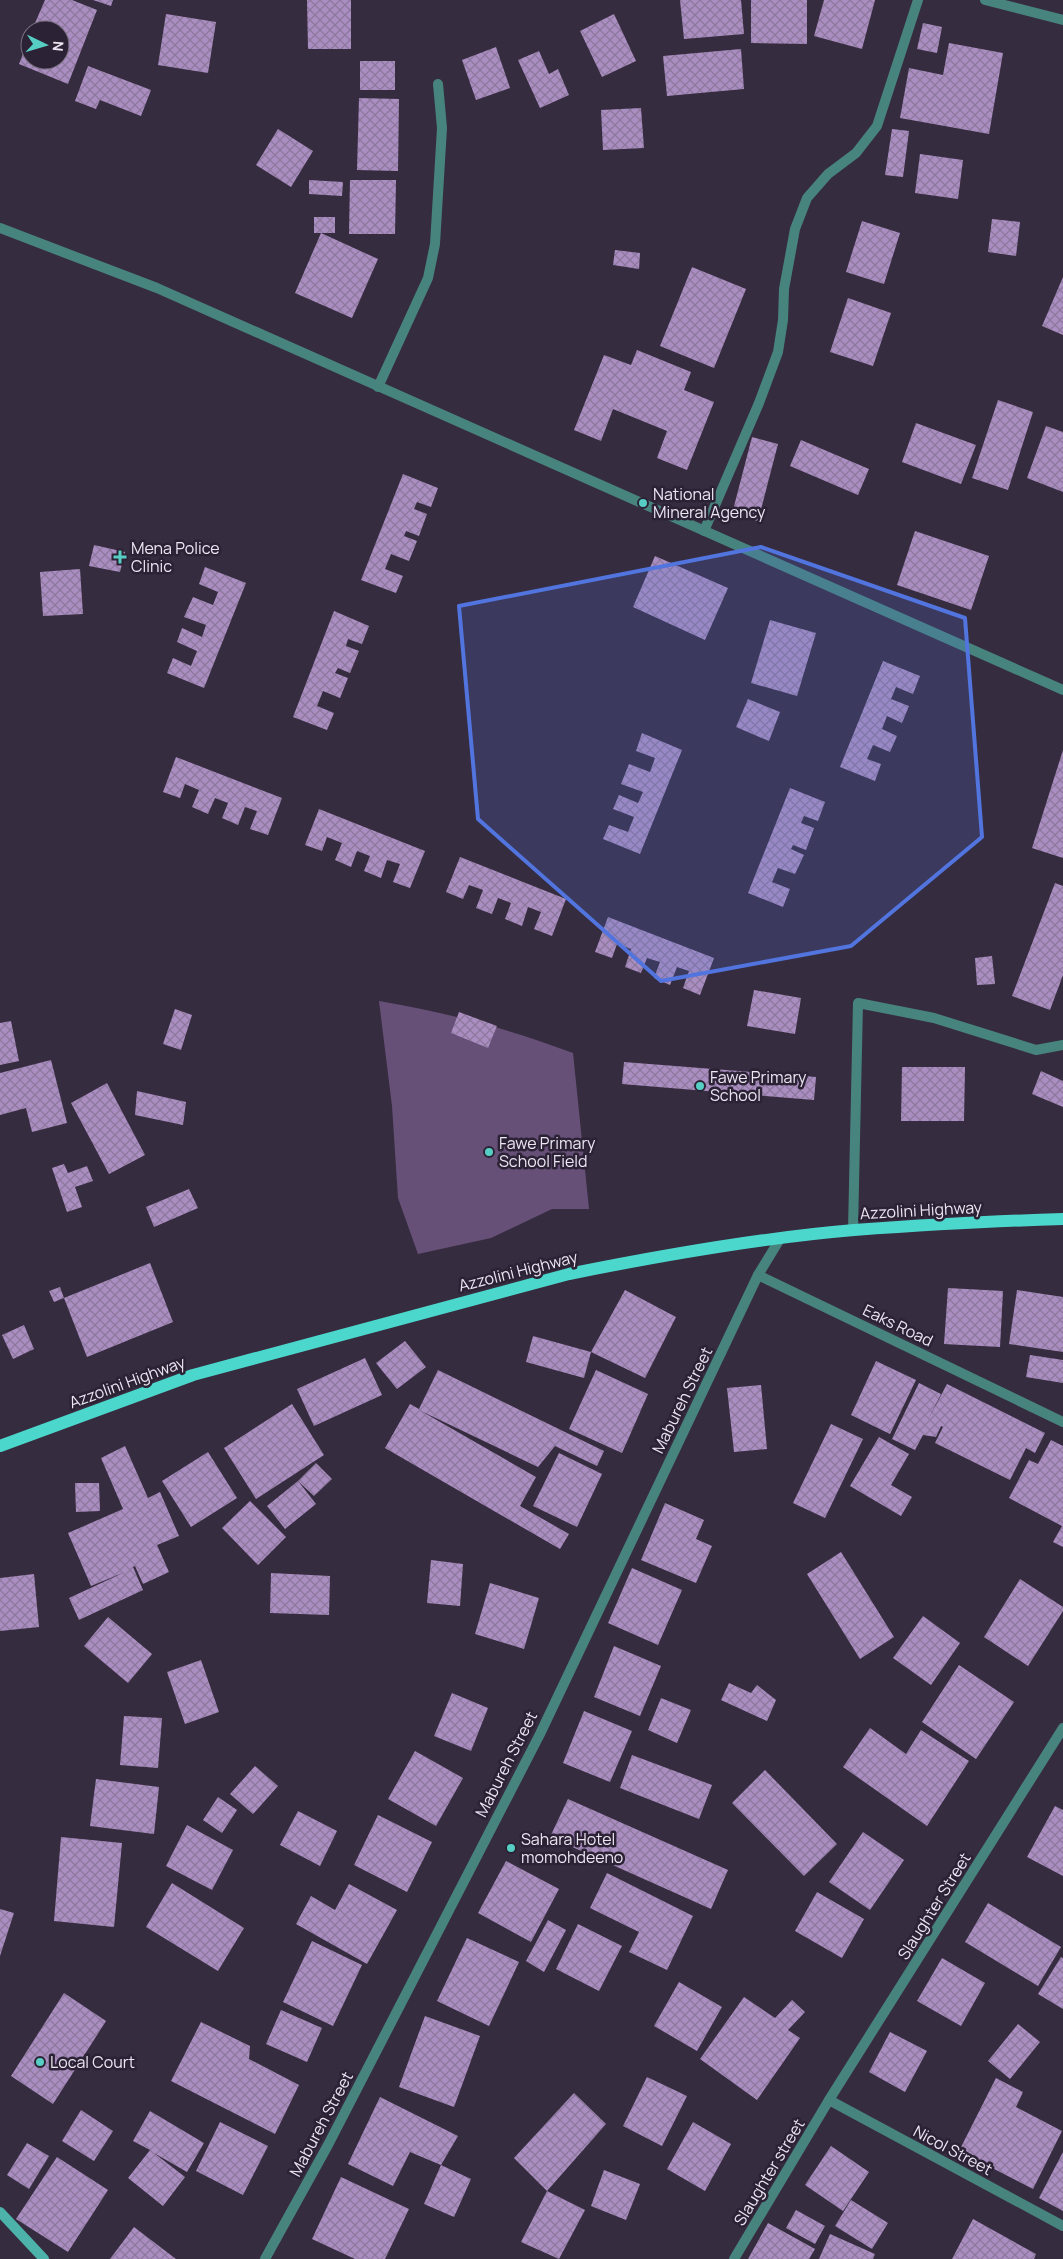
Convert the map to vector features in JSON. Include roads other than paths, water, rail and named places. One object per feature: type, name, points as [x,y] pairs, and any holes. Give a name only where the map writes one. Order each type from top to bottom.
[{"type":"main road","name":"Azzolini Highway","points":[[0,1446],[192,1375],[488,1294],[623,1263],[780,1238],[853,1230],[1063,1219]]},
{"type":"street","points":[[704,531],[760,403],[778,352],[783,320],[784,289],[795,229],[807,198],[828,174],[856,153],[877,126],[918,0]]},
{"type":"street","points":[[986,0],[1000,2],[1063,20]]},
{"type":"street","points":[[378,387],[428,278],[435,244],[442,138],[438,84]]},
{"type":"street","points":[[0,228],[157,288],[1063,690]]},
{"type":"street","points":[[853,1230],[858,1003],[934,1018],[1036,1050],[1063,1045]]},
{"type":"street","points":[[758,1275],[780,1238]]},
{"type":"street","name":"Eaks Road","points":[[758,1275],[1063,1422]]},
{"type":"street","name":"Mabureh Street","points":[[265,2259],[328,2145],[540,1734],[758,1275]]},
{"type":"street","name":"Slaughter Street","points":[[830,2100],[1063,1728]]},
{"type":"street","name":"Nicol Street","points":[[830,2100],[1063,2226]]},
{"type":"street","name":"Slaughter street","points":[[734,2259],[830,2100]]},
{"type":"street","points":[[0,2212],[44,2259]]},
{"type":"place","name":"National Mineral Agency","points":[[643,503]]},
{"type":"place","name":"Mena Police Clinic","points":[[120,557]]},
{"type":"place","name":"Fawe Primary School","points":[[700,1086]]},
{"type":"place","name":"Fawe Primary School Field","points":[[489,1152]]},
{"type":"place","name":"Sahara Hotel momohdeeno","points":[[511,1848]]},
{"type":"place","name":"Local Court","points":[[40,2062]]}]
